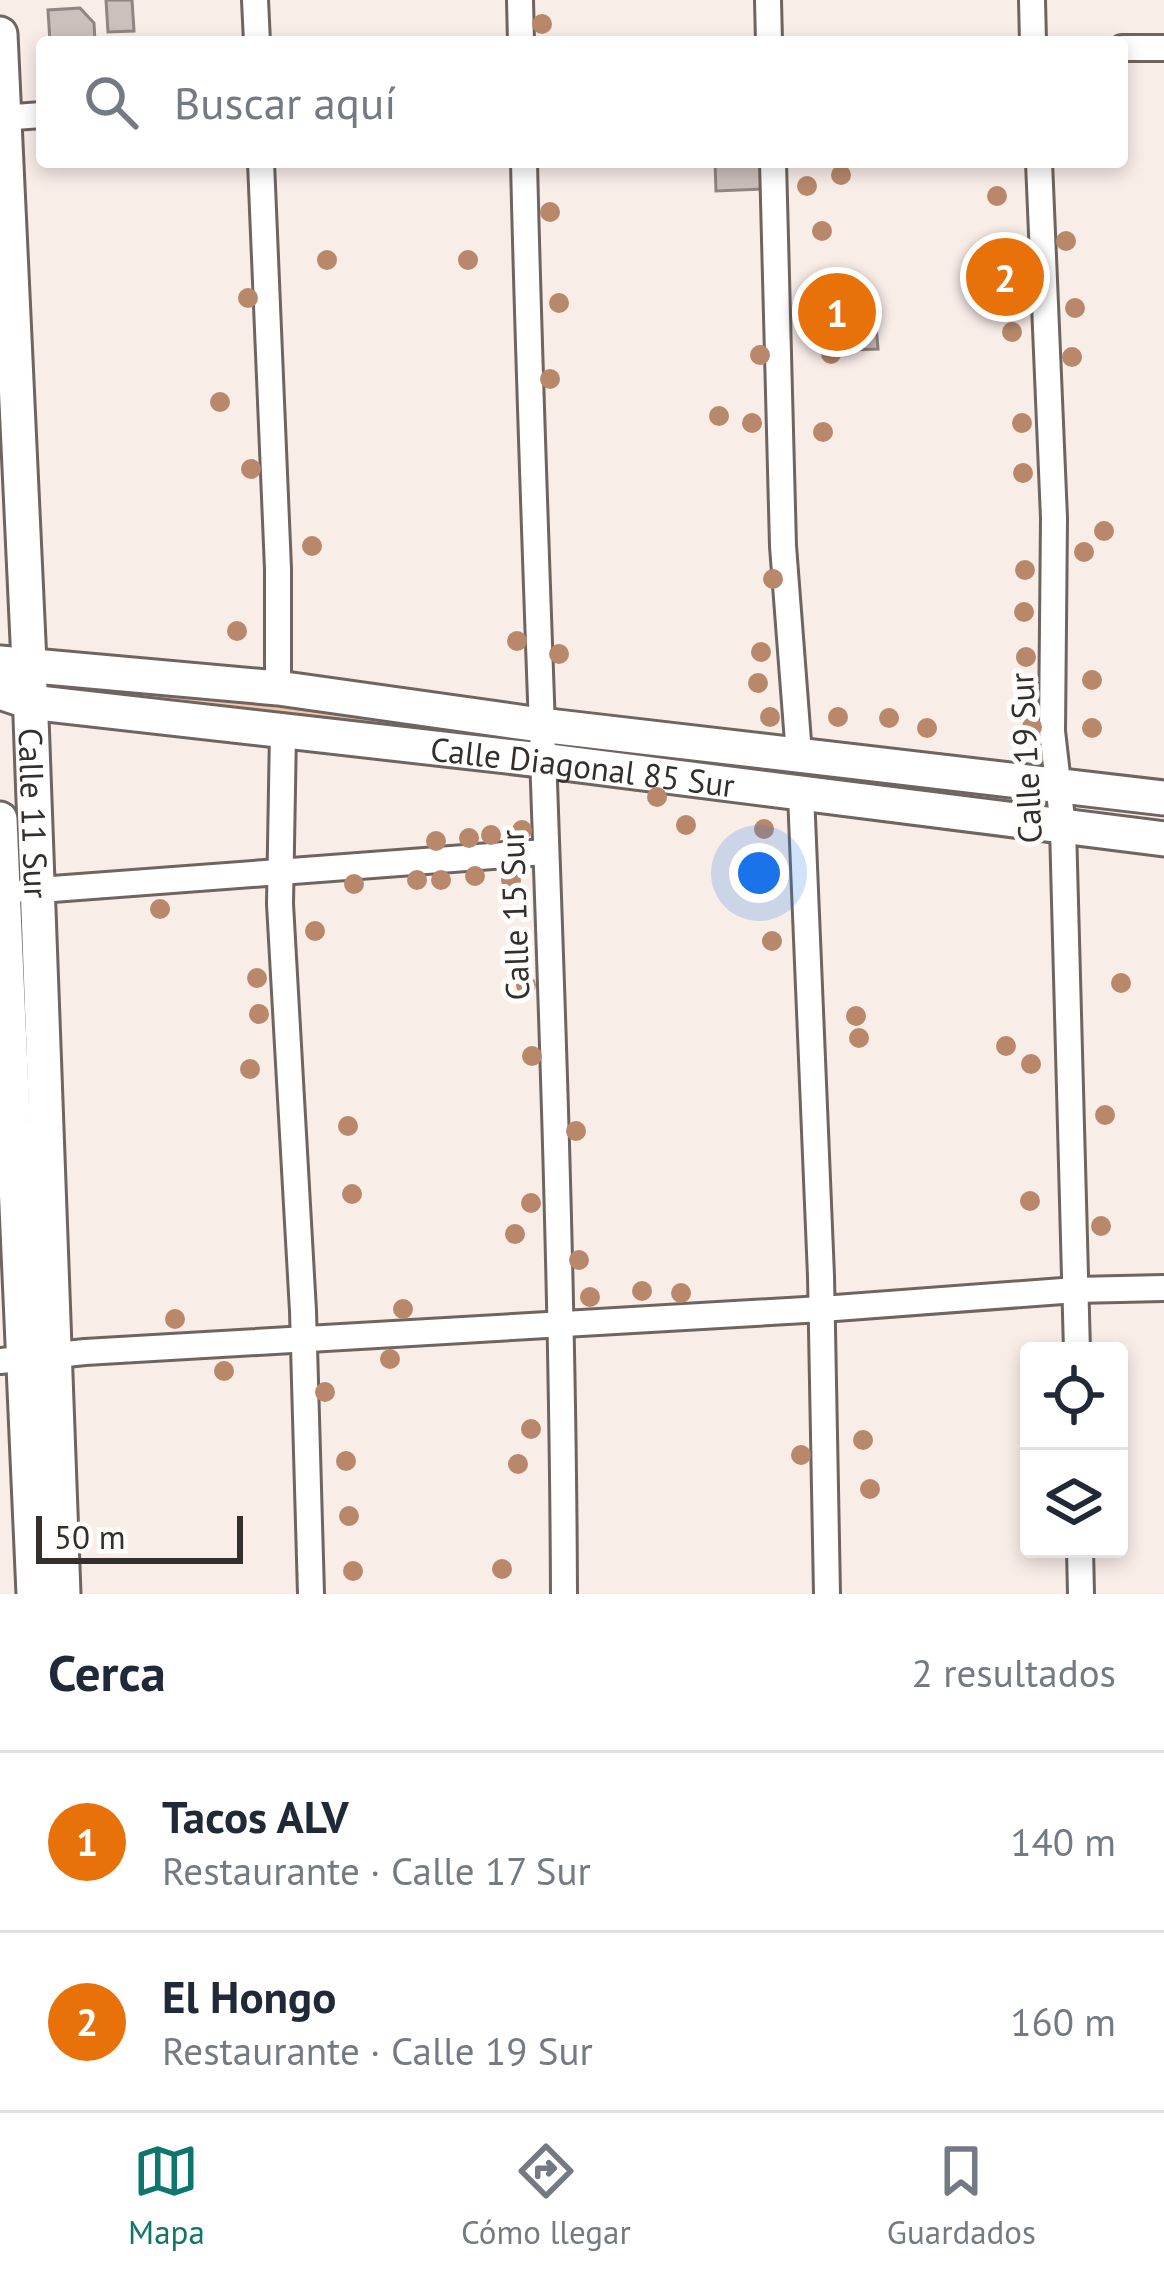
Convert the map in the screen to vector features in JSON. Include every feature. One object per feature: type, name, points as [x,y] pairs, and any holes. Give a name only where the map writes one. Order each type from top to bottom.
[{"type":"main road","name":"Calle 11 Sur","points":[[0,34],[15,697],[12,892],[34,1594]]},
{"type":"main road","name":"Calle Diagonal 85 Sur","points":[[14,663],[278,688],[540,725],[1164,798]]},
{"type":"main road","name":"Calle Diagonal 85 Sur","points":[[15,697],[1164,839]]},
{"type":"main road","name":"Calle 11 Sur","points":[[0,819],[12,892]]},
{"type":"main road","name":"Calle 11 Sur","points":[[26,1359],[63,1594]]},
{"type":"street","points":[[255,0],[256,36]]},
{"type":"street","points":[[520,0],[521,36]]},
{"type":"street","points":[[768,0],[769,36]]},
{"type":"street","points":[[1032,0],[1034,36]]},
{"type":"street","points":[[1128,48],[1164,48]]},
{"type":"street","points":[[1,118],[36,115]]},
{"type":"street","points":[[261,168],[278,569],[278,688]]},
{"type":"street","name":"Calle 15 Sur","points":[[524,168],[562,1325],[564,1594]]},
{"type":"street","points":[[772,168],[783,546],[799,755]]},
{"type":"street","name":"Calle 19 Sur","points":[[1039,168],[1054,518],[1055,786],[1063,826],[1077,1342]]},
{"type":"street","points":[[283,731],[280,869],[304,1340],[311,1594]]},
{"type":"street","points":[[801,794],[822,1310],[827,1594]]},
{"type":"street","points":[[12,892],[544,852]]},
{"type":"street","points":[[26,1359],[1164,1288]]},
{"type":"street","points":[[1080,1558],[1081,1594]]},
{"type":"shaded area","points":[[62,682],[511,735],[514,744],[61,690],[55,685]]},
{"type":"shaded area","points":[[567,743],[1021,799],[1027,809],[573,754]]},
{"type":"building","points":[[106,0],[132,0],[134,31],[108,32]]},
{"type":"building","points":[[80,8],[94,23],[95,36],[50,36],[48,10]]},
{"type":"building","points":[[715,168],[766,168],[767,189],[716,191]]},
{"type":"building","points":[[876,325],[878,349],[823,351],[822,328]]},
{"type":"place","name":"El Hongo","points":[[1005,277]]},
{"type":"place","name":"Tacos ALV","points":[[837,312]]}]
